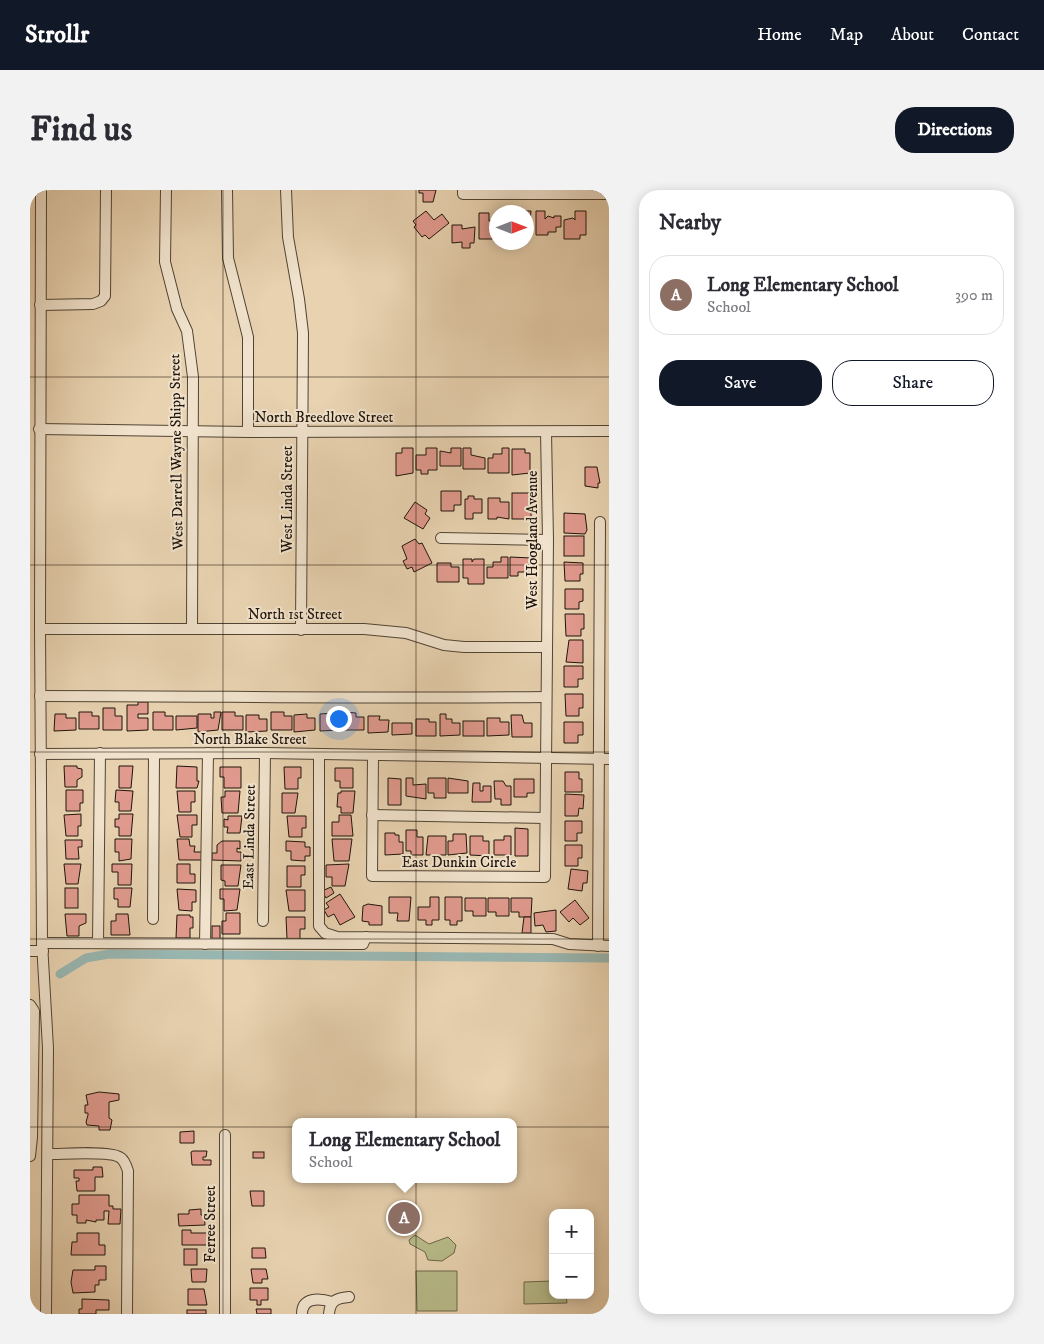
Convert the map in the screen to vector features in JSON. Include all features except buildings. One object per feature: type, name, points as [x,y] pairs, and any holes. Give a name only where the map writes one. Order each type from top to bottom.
[{"type":"street","points":[[41,190],[40,305],[35,383],[39,429],[40,629],[35,658],[40,696],[43,947],[47,1001],[46,1314]]},
{"type":"street","points":[[40,305],[93,304],[101,301],[105,296],[106,190]]},
{"type":"street","name":"West Darrell Wayne Shipp Street","points":[[166,190],[165,262],[177,309],[190,342],[193,377],[192,628]]},
{"type":"street","points":[[227,190],[228,258],[248,337],[248,432]]},
{"type":"street","name":"West Linda Street","points":[[286,190],[288,237],[302,315],[301,630]]},
{"type":"street","points":[[463,190],[463,194],[609,194]]},
{"type":"street","name":"North Breedlove Street","points":[[39,429],[193,432],[609,431]]},
{"type":"street","name":"West Hoogland Avenue","points":[[546,432],[548,540],[546,697]]},
{"type":"street","points":[[598,946],[600,522]]},
{"type":"street","points":[[441,538],[548,540]]},
{"type":"street","name":"North 1st Street","points":[[40,629],[386,630],[464,648],[547,647]]},
{"type":"street","points":[[40,696],[310,696],[381,699],[546,697]]},
{"type":"street","name":"East Dunkin Circle","points":[[373,755],[372,876],[546,877],[546,697]]},
{"type":"street","points":[[98,943],[100,753]]},
{"type":"street","points":[[205,944],[208,753]]},
{"type":"street","name":"North Blake Street","points":[[40,754],[265,753],[545,756],[609,759]]},
{"type":"street","name":"East Linda Street","points":[[263,921],[265,753]]},
{"type":"street","points":[[153,920],[154,754]]},
{"type":"street","points":[[319,754],[319,926],[325,933],[337,937],[553,939],[569,944],[609,946]]},
{"type":"street","points":[[372,815],[545,818]]},
{"type":"street","points":[[30,951],[43,947],[98,943],[364,944],[366,937]]},
{"type":"street","points":[[30,1005],[34,1011],[30,1156]]},
{"type":"street","name":"Ferree Street","points":[[225,1314],[226,1135]]},
{"type":"street","points":[[48,1154],[112,1154],[123,1159],[126,1164],[128,1171],[127,1314]]},
{"type":"street","points":[[302,1314],[302,1308],[306,1302],[314,1299],[332,1302],[336,1299],[349,1297]]},
{"type":"street","points":[[329,1314],[332,1302]]},
{"type":"green space","points":[[415,1235],[429,1244],[448,1237],[456,1245],[454,1253],[442,1261],[428,1260],[425,1252],[410,1244],[409,1240]]},
{"type":"green space","points":[[416,1271],[457,1271],[457,1311],[417,1311]]},
{"type":"green space","points":[[549,1281],[549,1299],[566,1299],[567,1303],[524,1304],[524,1282]]},
{"type":"waterway","points":[[60,974],[86,958],[109,954],[609,958]]},
{"type":"place","name":"Long Elementary School","points":[[404,1218]]}]
